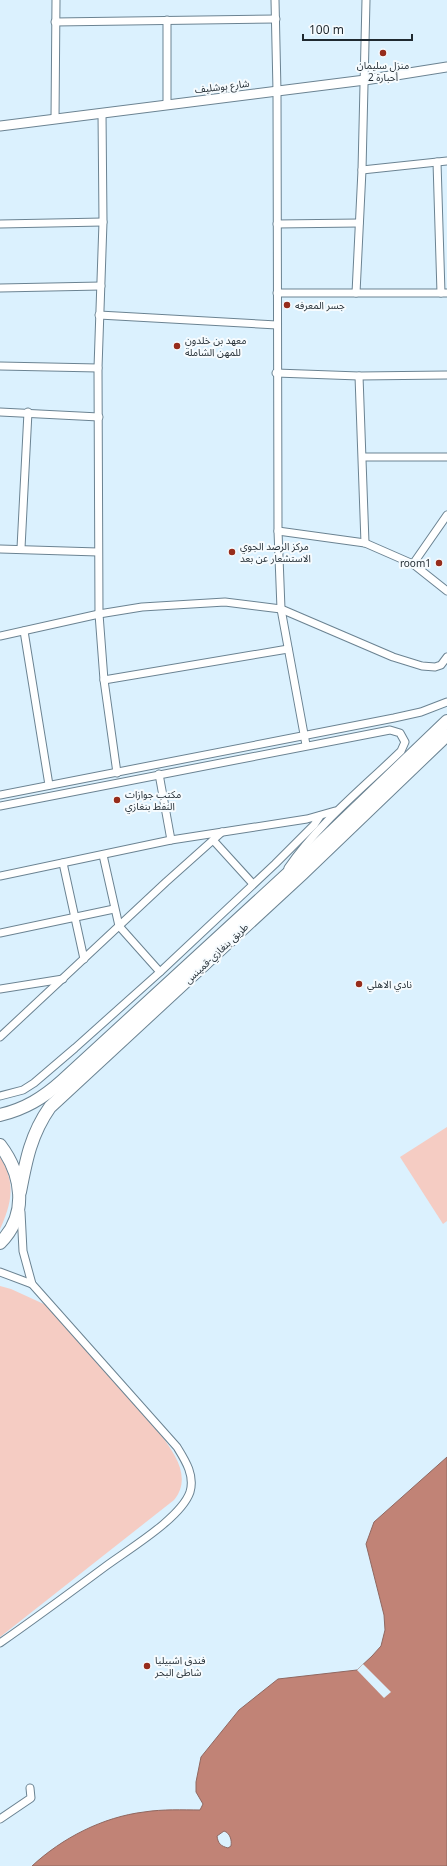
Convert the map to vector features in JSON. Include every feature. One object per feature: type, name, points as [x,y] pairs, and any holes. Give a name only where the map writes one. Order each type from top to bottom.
[{"type":"main road","points":[[0,1115],[25,1107],[50,1092],[280,880],[447,721]]},
{"type":"main road","name":"طريق بنغازي-قمينس","points":[[0,1243],[11,1229],[16,1215],[32,1139],[37,1126],[50,1107],[302,874],[447,735]]},
{"type":"main road","points":[[0,1145],[17,1175],[19,1196]]},
{"type":"street","points":[[54,119],[56,0]]},
{"type":"street","points":[[275,0],[277,91],[276,373],[278,531],[281,609],[306,745]]},
{"type":"street","points":[[356,293],[362,170],[366,0]]},
{"type":"street","points":[[55,22],[276,19]]},
{"type":"street","points":[[167,20],[167,104]]},
{"type":"street","name":"شارع بوشليف","points":[[0,126],[365,80],[447,67]]},
{"type":"street","points":[[102,113],[103,222],[98,368],[99,614],[104,680],[117,773]]},
{"type":"street","points":[[362,170],[447,161]]},
{"type":"street","points":[[277,293],[444,293],[437,162]]},
{"type":"street","points":[[0,224],[103,222]]},
{"type":"street","points":[[277,224],[359,223]]},
{"type":"street","points":[[0,288],[101,286]]},
{"type":"street","points":[[99,315],[277,325]]},
{"type":"street","points":[[0,366],[98,368]]},
{"type":"street","points":[[276,373],[359,376],[447,375]]},
{"type":"street","points":[[359,376],[365,543]]},
{"type":"street","points":[[0,412],[28,412],[99,417]]},
{"type":"street","points":[[21,548],[28,412]]},
{"type":"street","points":[[363,457],[447,457]]},
{"type":"street","points":[[413,564],[447,515]]},
{"type":"street","points":[[278,531],[365,543],[413,564],[447,591]]},
{"type":"street","points":[[0,549],[21,548],[98,552]]},
{"type":"street","points":[[0,636],[99,614],[142,607],[225,602],[281,609],[405,661],[422,666],[435,667],[441,665],[447,657]]},
{"type":"street","points":[[24,631],[49,786]]},
{"type":"street","points":[[104,680],[288,649]]},
{"type":"street","points":[[0,795],[421,712],[447,702]]},
{"type":"street","points":[[0,806],[306,745],[390,730],[397,731],[404,738],[404,745],[401,751],[337,811],[300,852],[280,880]]},
{"type":"street","points":[[159,774],[171,840]]},
{"type":"street","points":[[0,876],[171,840],[320,816],[337,811]]},
{"type":"street","points":[[0,1096],[23,1090],[34,1083],[160,972],[280,859],[314,825],[320,816]]},
{"type":"street","points":[[0,1037],[222,832]]},
{"type":"street","points":[[213,840],[253,884]]},
{"type":"street","points":[[103,855],[119,926],[160,972]]},
{"type":"street","points":[[63,863],[84,959]]},
{"type":"street","points":[[0,932],[114,909]]},
{"type":"street","points":[[0,989],[63,979]]},
{"type":"street","points":[[0,1643],[65,1598],[147,1536],[176,1512],[184,1504],[190,1491],[191,1475],[188,1466],[177,1446],[32,1284],[23,1251],[19,1196]]},
{"type":"street","points":[[0,1272],[32,1284]]},
{"type":"street","points":[[0,1819],[31,1798],[30,1788]]},
{"type":"shaded area","points":[[447,1127],[447,1221],[443,1224],[400,1157]]},
{"type":"shaded area","points":[[0,1157],[8,1175],[10,1193],[7,1210],[0,1229]]},
{"type":"shaded area","points":[[0,1286],[11,1289],[46,1305],[161,1435],[180,1466],[182,1483],[174,1500],[0,1637]]},
{"type":"shaded area","points":[[447,1457],[447,1866],[32,1866],[56,1846],[84,1830],[113,1819],[151,1811],[200,1810],[203,1804],[196,1792],[196,1782],[201,1757],[239,1710],[278,1679],[357,1670],[372,1656],[381,1646],[385,1630],[384,1615],[366,1544],[374,1522]],"holes":[[[224,1831],[231,1841],[231,1846],[228,1848],[220,1844],[217,1836]]]},
{"type":"pier","points":[[363,1664],[391,1692],[384,1698],[357,1670]]},
{"type":"place","name":"منزل سليمان أحبارة 2","points":[[383,53]]},
{"type":"place","name":"جسر المعرفه","points":[[287,305]]},
{"type":"place","name":"معهد بن خلدون للمهن الشاملة","points":[[177,346]]},
{"type":"place","name":"مركز الرصد الجوي الاستشعار عن بعد","points":[[232,552]]},
{"type":"place","name":"room1","points":[[439,563]]},
{"type":"place","name":"مكتب جوازات النفط بنغازي","points":[[117,800]]},
{"type":"place","name":"نادي الاهلي","points":[[359,984]]},
{"type":"place","name":"فندق اشبيليا شاطئ البحر","points":[[147,1666]]}]
